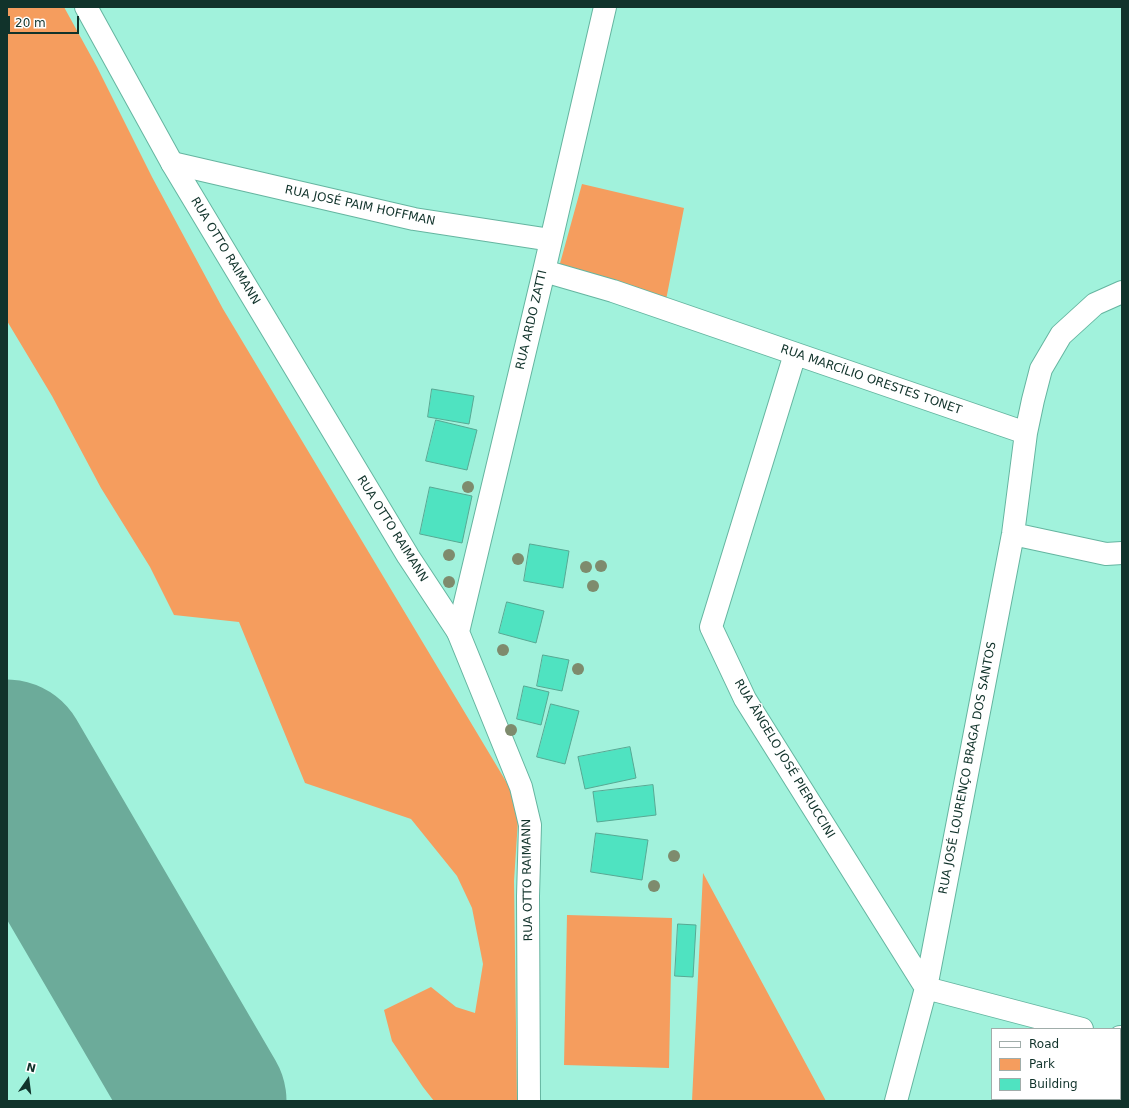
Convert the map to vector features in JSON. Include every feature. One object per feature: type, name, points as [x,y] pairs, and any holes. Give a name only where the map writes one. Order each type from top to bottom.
[{"type":"street","name":"RUA OTTO RAIMANN","points":[[86,7],[172,163],[408,556],[458,632],[521,787],[530,825],[528,896],[529,1101]]},
{"type":"street","name":"RUA ARDO ZATTI","points":[[458,632],[544,271],[603,7]]},
{"type":"street","name":"RUA JOSÉ PAIM HOFFMAN","points":[[172,163],[414,220],[550,240]]},
{"type":"street","name":"RUA MARCÍLIO ORESTES TONET","points":[[544,271],[613,291],[1026,432]]},
{"type":"street","points":[[1026,432],[1032,400],[1041,369],[1061,335],[1095,304],[1122,292]]},
{"type":"street","name":"RUA ÂNGELO JOSÉ PIERUCCINI","points":[[795,354],[711,627],[745,699],[926,988]]},
{"type":"street","name":"RUA JOSÉ LOURENÇO BRAGA DOS SANTOS","points":[[896,1101],[926,988],[1013,534],[1026,432]]},
{"type":"street","points":[[1013,534],[1106,554],[1122,553]]},
{"type":"street","points":[[926,988],[1078,1028]]},
{"type":"green space","points":[[7,7],[64,7],[97,67],[152,177],[223,309],[519,805],[514,881],[517,1101],[434,1101],[392,1041],[384,1010],[431,987],[456,1007],[475,1013],[483,964],[472,908],[457,876],[411,819],[305,783],[239,622],[174,615],[150,567],[101,488],[52,396],[7,321]]},
{"type":"green space","points":[[582,184],[684,208],[666,300],[559,267]]},
{"type":"green space","points":[[703,873],[826,1101],[692,1101]]},
{"type":"green space","points":[[567,915],[672,918],[669,1068],[564,1065]]},
{"type":"green space","points":[[1121,1074],[1122,1101],[1105,1101],[1121,1100]]},
{"type":"building","points":[[432,389],[474,396],[469,424],[428,417]]},
{"type":"building","points":[[436,420],[477,430],[467,470],[426,461]]},
{"type":"building","points":[[430,487],[472,496],[462,543],[420,534]]},
{"type":"building","points":[[530,544],[569,551],[563,588],[524,581]]},
{"type":"building","points":[[507,602],[544,611],[536,643],[499,633]]},
{"type":"building","points":[[543,655],[569,660],[562,691],[537,686]]},
{"type":"building","points":[[524,686],[549,692],[541,725],[517,719]]},
{"type":"building","points":[[551,704],[579,711],[565,764],[537,757]]},
{"type":"building","points":[[630,747],[636,778],[585,789],[578,757]]},
{"type":"building","points":[[653,785],[656,815],[597,822],[593,792]]},
{"type":"building","points":[[596,833],[648,840],[642,880],[591,872]]},
{"type":"building","points":[[678,924],[696,925],[693,977],[675,976]]},
{"type":"runway","points":[[7,760],[206,1101]]}]
